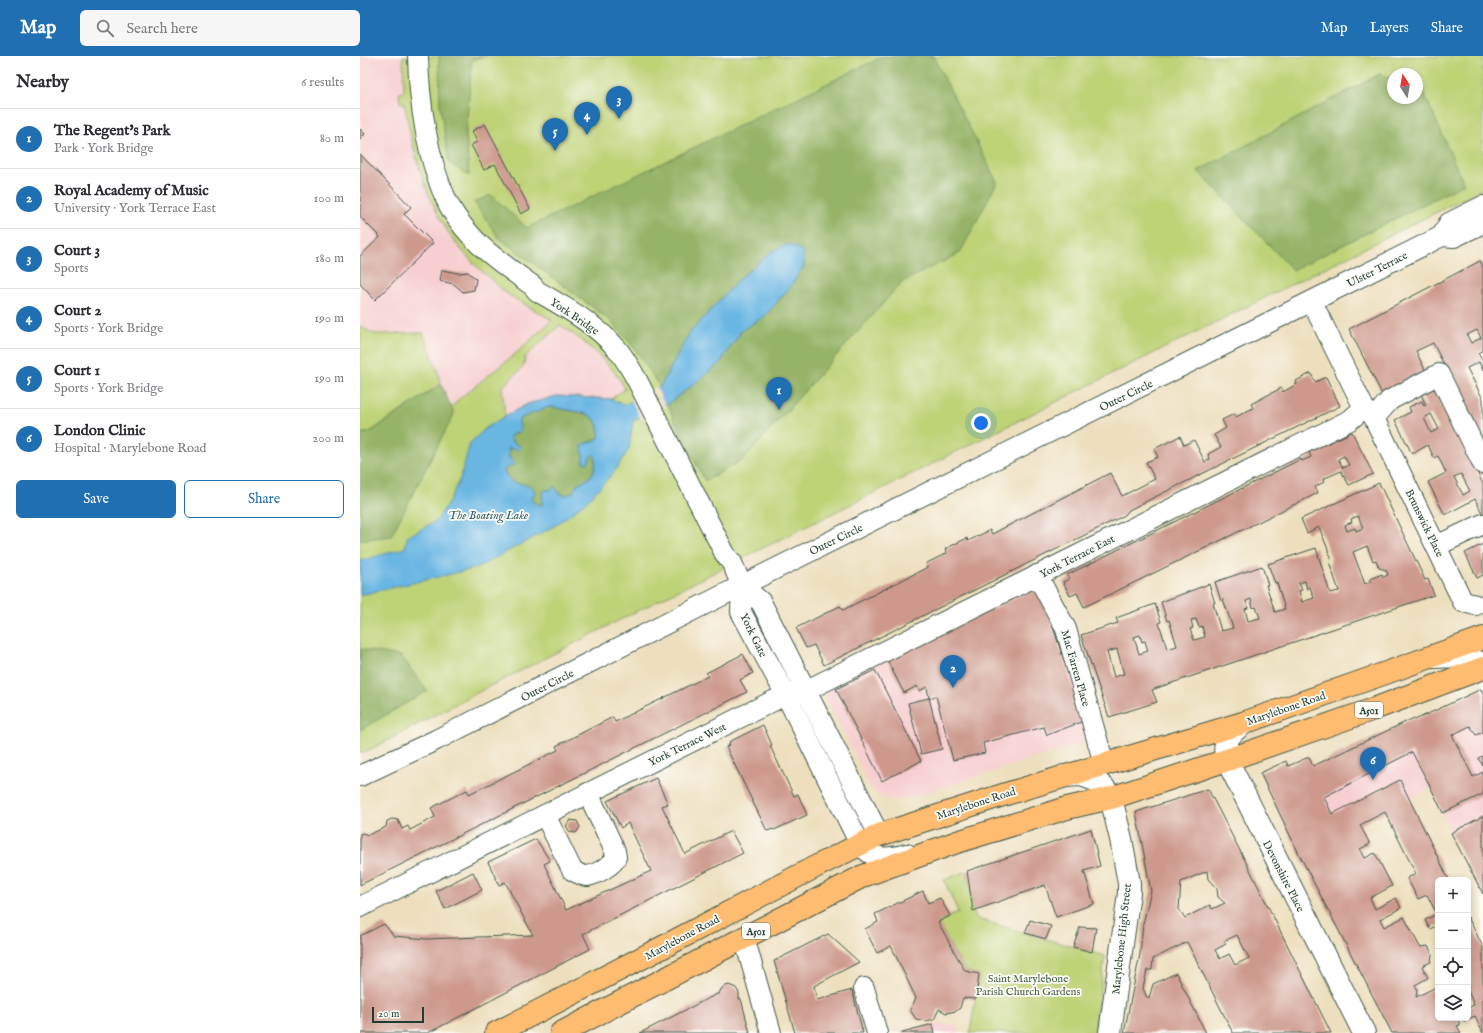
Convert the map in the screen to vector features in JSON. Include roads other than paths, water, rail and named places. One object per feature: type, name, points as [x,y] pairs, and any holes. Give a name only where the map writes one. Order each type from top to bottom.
[{"type":"highway","name":"Marylebone Road","points":[[496,1033],[870,840],[1064,776],[1246,722],[1433,657],[1483,638]]},
{"type":"highway","name":"A501","points":[[561,1033],[587,1027],[744,937],[863,876],[957,842],[1067,808],[1111,798],[1227,760],[1371,710],[1483,668]]},
{"type":"street","name":"York Bridge","points":[[418,56],[426,131],[440,184],[446,200],[466,230],[480,245],[538,291],[578,315],[601,333],[617,350],[638,382],[658,424],[725,554],[732,564],[742,586]]},
{"type":"street","name":"Ulster Terrace","points":[[1442,236],[1449,223],[1483,206]]},
{"type":"street","name":"Ulster Terrace","points":[[1312,302],[1442,236],[1454,237],[1483,223]]},
{"type":"street","name":"Brunswick Place","points":[[1312,302],[1463,602],[1481,607]]},
{"type":"street","name":"Outer Circle","points":[[360,776],[443,737],[1312,302]]},
{"type":"street","name":"York Terrace East","points":[[786,696],[807,690],[1350,420],[1369,413],[1439,374],[1483,464]]},
{"type":"street","points":[[1436,546],[1483,524]]},
{"type":"street","name":"Mac Farren Place","points":[[1037,575],[1066,629],[1104,764]]},
{"type":"street","name":"York Gate","points":[[742,586],[762,602],[807,690],[870,840],[865,851],[880,858],[890,858],[957,842]]},
{"type":"street","name":"York Gate","points":[[742,586],[741,612],[786,696],[870,840]]},
{"type":"street","points":[[1433,657],[1464,657],[1483,664]]},
{"type":"street","name":"York Terrace West","points":[[364,905],[786,696]]},
{"type":"street","name":"Devonshire Place","points":[[1246,722],[1231,733],[1227,740],[1225,753],[1227,760],[1364,1033]]},
{"type":"street","points":[[1064,776],[1081,775],[1095,780],[1106,789],[1111,798]]},
{"type":"street","points":[[545,815],[572,870],[579,874],[588,876],[596,873],[612,864],[616,857],[615,851],[588,793]]},
{"type":"street","name":"Marylebone High Street","points":[[1110,1033],[1129,893],[1129,883],[1121,839],[1111,798]]},
{"type":"street","points":[[744,937],[771,1033]]},
{"type":"street","points":[[864,988],[877,1033]]},
{"type":"water","name":"The Boating Lake","points":[[789,244],[803,251],[804,266],[790,287],[765,316],[742,330],[719,364],[668,404],[633,421],[629,449],[615,471],[587,501],[556,525],[477,568],[360,595],[360,561],[405,548],[407,537],[436,521],[447,505],[460,479],[470,443],[486,428],[528,404],[557,396],[611,399],[624,405],[660,387],[689,334],[738,280],[772,251]],"holes":[[[551,407],[580,412],[590,416],[597,424],[599,438],[593,442],[583,444],[582,446],[584,462],[587,464],[591,456],[593,454],[595,456],[595,466],[590,477],[583,482],[578,483],[573,492],[565,496],[559,493],[554,486],[551,490],[546,490],[543,492],[542,504],[539,506],[531,500],[535,492],[531,486],[512,482],[509,480],[504,471],[506,468],[514,465],[509,456],[509,448],[518,450],[521,447],[511,441],[510,436],[520,432],[519,419]]]},
{"type":"place","name":"Court 3","points":[[619,119]]},
{"type":"place","name":"Court 2","points":[[587,135]]},
{"type":"place","name":"Court 1","points":[[555,151]]},
{"type":"place","name":"The Regent's Park","points":[[779,410]]},
{"type":"place","name":"Royal Academy of Music","points":[[953,688]]},
{"type":"place","name":"London Clinic","points":[[1373,780]]},
{"type":"park label","name":"Saint Marylebone Parish Church Gardens","points":[[1028,984]]}]
